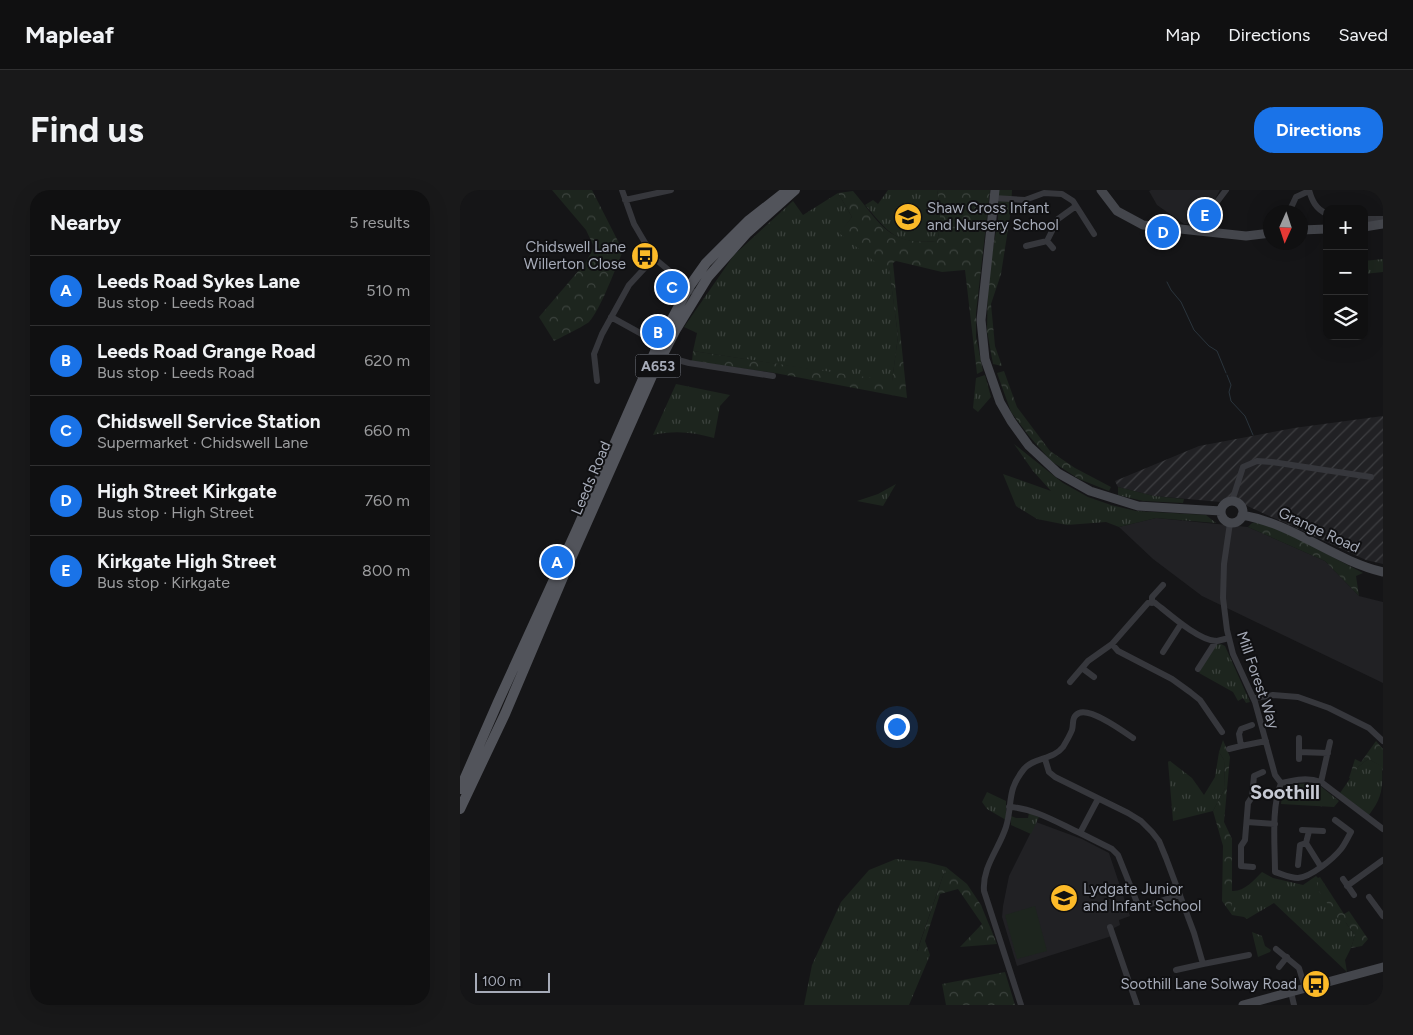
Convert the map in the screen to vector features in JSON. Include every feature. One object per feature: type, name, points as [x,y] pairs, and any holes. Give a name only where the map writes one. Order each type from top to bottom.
[{"type":"main road","name":"Leeds Road","points":[[460,789],[652,376],[659,354],[706,262],[748,221],[771,201],[788,190]]},
{"type":"main road","name":"Leeds Road","points":[[692,291],[708,277],[747,233],[795,190]]},
{"type":"main road","points":[[1101,190],[1117,211],[1136,222],[1152,227],[1246,236],[1263,234]]},
{"type":"main road","points":[[995,194],[981,320],[985,359],[1000,402],[1011,421],[1029,446],[1058,473],[1090,491],[1138,506],[1221,511]]},
{"type":"main road","points":[[1368,226],[1383,224]]},
{"type":"main road","points":[[1308,229],[1323,228]]},
{"type":"main road","points":[[1232,501],[1241,506],[1242,515],[1236,522],[1230,523],[1222,518],[1221,511],[1223,505],[1232,501]]},
{"type":"main road","name":"Grange Road","points":[[1242,515],[1262,518],[1338,555],[1383,572]]},
{"type":"main road","name":"Leeds Road","points":[[460,809],[505,714],[559,576]]},
{"type":"main road","points":[[1243,1005],[1383,967]]},
{"type":"street","points":[[622,190],[634,224],[654,258],[692,291]]},
{"type":"street","points":[[625,200],[671,190]]},
{"type":"street","points":[[1195,231],[1226,190]]},
{"type":"street","points":[[1292,205],[1296,197],[1309,190],[1311,199],[1319,210],[1323,212]]},
{"type":"street","points":[[995,194],[1025,200],[1043,192],[1062,194],[1070,198],[1094,234]]},
{"type":"street","points":[[1047,241],[1058,219],[1076,206]]},
{"type":"street","points":[[1368,219],[1383,219]]},
{"type":"street","points":[[1026,246],[1047,241]]},
{"type":"street","points":[[1047,241],[1053,248]]},
{"type":"street","points":[[597,380],[594,354],[602,334],[629,285],[654,258]]},
{"type":"street","points":[[611,317],[649,338]]},
{"type":"street","points":[[659,354],[689,363],[773,376]]},
{"type":"street","points":[[1232,501],[1243,467],[1257,462],[1272,462],[1371,477]]},
{"type":"street","name":"Mill Forest Way","points":[[1230,523],[1224,564],[1224,598],[1229,638],[1233,654],[1255,702],[1275,775],[1281,783]]},
{"type":"street","points":[[1152,603],[1152,597],[1163,585]]},
{"type":"street","points":[[1070,682],[1088,661],[1112,644],[1148,603],[1152,603]]},
{"type":"street","points":[[1152,603],[1181,624],[1208,639],[1216,641],[1229,638]]},
{"type":"street","points":[[1163,652],[1181,624]]},
{"type":"street","points":[[1198,669],[1216,641]]},
{"type":"street","points":[[1112,644],[1118,651],[1172,680],[1200,700],[1222,732]]},
{"type":"street","points":[[1082,668],[1094,677]]},
{"type":"street","points":[[1256,698],[1273,695],[1298,697],[1330,708],[1369,728],[1383,742]]},
{"type":"street","points":[[1021,1005],[984,891],[983,880],[1006,829],[1011,793],[1024,769],[1056,754],[1064,746],[1072,730],[1073,719],[1077,714],[1083,712],[1111,722],[1133,738]]},
{"type":"street","points":[[1241,746],[1239,734],[1241,729],[1252,725]]},
{"type":"street","points":[[1298,759],[1299,738]]},
{"type":"street","points":[[1229,750],[1266,741]]},
{"type":"street","points":[[1320,782],[1330,742]]},
{"type":"street","points":[[1299,752],[1328,753]]},
{"type":"street","points":[[1045,759],[1049,772],[1055,777],[1128,813],[1141,821],[1159,841],[1194,933],[1203,964]]},
{"type":"street","points":[[1253,867],[1241,866],[1241,846],[1245,840],[1248,803],[1252,796],[1254,776],[1263,772]]},
{"type":"street","points":[[1335,820],[1351,832],[1340,850],[1320,867],[1300,878],[1275,872],[1275,824],[1278,790],[1281,783],[1312,779],[1320,782],[1383,829]]},
{"type":"street","points":[[1080,833],[1098,799]]},
{"type":"street","points":[[1009,807],[1036,813],[1112,849],[1118,856],[1138,906],[1179,895]]},
{"type":"street","points":[[1247,822],[1275,824]]},
{"type":"street","points":[[1320,867],[1306,843],[1306,830],[1323,831]]},
{"type":"street","points":[[1298,865],[1300,845],[1306,843]]},
{"type":"street","points":[[1347,886],[1383,860]]},
{"type":"street","points":[[1343,879],[1354,895]]},
{"type":"street","points":[[1369,897],[1383,916]]},
{"type":"street","points":[[1110,927],[1137,1005]]},
{"type":"street","points":[[1276,949],[1300,968],[1305,988]]},
{"type":"street","points":[[1176,970],[1249,955]]},
{"type":"street","points":[[1279,967],[1287,957]]},
{"type":"street","points":[[1291,992],[1294,1005]]},
{"type":"shaded area","points":[[1220,190],[1209,210],[1191,224],[1184,224],[1157,205],[1149,191]]},
{"type":"shaded area","points":[[1383,416],[1383,564],[1366,560],[1243,504],[1154,496],[1118,487],[1115,481],[1199,446],[1294,428]]},
{"type":"shaded area","points":[[1156,518],[1248,527],[1325,561],[1359,596],[1383,602],[1383,683],[1202,596],[1153,559],[1119,527]]},
{"type":"shaded area","name":"Lydgate Junior and Infant School","points":[[1036,822],[1082,839],[1109,853],[1130,916],[1119,920],[1120,925],[1114,928],[1115,935],[1017,966],[1002,917],[1003,906],[1009,876]]},
{"type":"green space","points":[[552,190],[592,190],[623,251],[594,316],[589,322],[578,329],[554,341],[539,317],[586,262],[594,247],[586,230]]},
{"type":"green space","name":"Shaw Cross Infant and Nursery School","points":[[888,190],[937,190],[940,228],[937,241],[923,242],[903,239],[888,230],[881,223],[865,205],[873,200],[878,204]]},
{"type":"green space","points":[[937,190],[990,190],[976,313],[976,337],[983,371],[977,374],[965,270],[942,272],[896,261],[893,263],[907,398],[775,373],[692,361],[693,351],[892,381],[898,336],[889,267],[884,269],[839,233],[852,217],[838,193],[853,191],[887,230],[907,240],[920,242],[937,241],[940,216]]},
{"type":"green space","points":[[999,190],[1012,190],[1011,210],[1001,274],[991,304],[995,346],[1002,366],[993,364],[987,331],[988,277],[998,220]]},
{"type":"green space","points":[[838,193],[852,217],[840,233],[889,266],[898,336],[892,382],[693,351],[697,333],[684,327],[734,255],[793,201],[803,215]]},
{"type":"green space","points":[[1383,259],[1383,272],[1368,274],[1368,261]]},
{"type":"green space","points":[[1004,371],[1017,407],[1050,451],[1075,468],[1111,487],[1109,491],[1079,479],[1051,461],[1029,436],[1011,412],[997,373]]},
{"type":"green space","points":[[985,375],[991,397],[978,412],[973,408],[976,378]]},
{"type":"green space","points":[[676,384],[730,395],[720,406],[714,438],[684,432],[653,435]]},
{"type":"green space","points":[[1014,444],[1063,483],[1088,497],[1136,511],[1206,515],[1216,523],[1156,518],[1119,527],[1106,522],[1067,525],[1037,519],[1016,506],[1003,474],[1051,491],[1033,471]]},
{"type":"green space","points":[[896,484],[883,506],[857,501],[878,494]]},
{"type":"green space","points":[[1118,487],[1154,496],[1184,499],[1183,503],[1143,501],[1118,495]]},
{"type":"green space","points":[[1261,522],[1363,573],[1356,576],[1359,596],[1325,561],[1248,527],[1252,523]]},
{"type":"green space","points":[[1221,644],[1225,646],[1250,702],[1246,703],[1243,698],[1238,701],[1233,692],[1199,673],[1214,645]]},
{"type":"green space","points":[[1223,740],[1230,757],[1224,822],[1232,839],[1232,915],[1222,901],[1223,846],[1213,811],[1225,788],[1224,760],[1219,752]]},
{"type":"green space","points":[[1376,741],[1383,749],[1383,771],[1381,766],[1368,759],[1358,767],[1351,779],[1349,778],[1355,759],[1361,762]]},
{"type":"green space","points":[[1219,752],[1224,760],[1225,788],[1213,811],[1173,821],[1168,762],[1170,761],[1192,778],[1204,795],[1215,777]]},
{"type":"green space","points":[[1368,759],[1382,766],[1382,787],[1377,803],[1369,815],[1340,793],[1358,767]]},
{"type":"green space","points":[[1310,783],[1320,786],[1339,801],[1334,807],[1281,804],[1287,789],[1294,785]]},
{"type":"green space","points":[[987,792],[1006,801],[1006,820],[987,809],[982,802]]},
{"type":"green space","points":[[1029,813],[1039,817],[1031,834],[1011,825],[1011,816],[1028,818]]},
{"type":"green space","points":[[896,859],[926,862],[946,867],[917,951],[930,955],[909,1005],[804,1005],[812,965],[841,902],[869,870]]},
{"type":"green space","points":[[946,867],[967,884],[981,905],[997,944],[960,947],[982,924],[958,889],[940,894],[925,941],[930,955],[917,952]]},
{"type":"green space","points":[[1262,872],[1273,878],[1303,885],[1316,876],[1318,878],[1318,890],[1355,935],[1345,960],[1347,972],[1274,903],[1247,919],[1232,915],[1232,891],[1245,888]]},
{"type":"green space","points":[[1320,877],[1344,914],[1349,911],[1368,939],[1362,946],[1351,948],[1355,935],[1346,923],[1339,920],[1318,890],[1318,878]]},
{"type":"green space","points":[[1035,906],[1047,951],[1017,959],[1005,915]]},
{"type":"green space","points":[[1252,932],[1262,936],[1265,946],[1271,950],[1270,952],[1258,957]]},
{"type":"green space","points":[[1005,972],[1015,1005],[946,1005],[942,984]]},
{"type":"waterway","points":[[1167,282],[1181,302],[1194,330],[1209,346],[1217,351],[1226,373]]},
{"type":"waterway","points":[[1227,375],[1231,385],[1229,392],[1231,401],[1245,416],[1253,435]]},
{"type":"place","name":"Kirkgate High Street","points":[[1205,215]]},
{"type":"place","name":"Shaw Cross Infant and Nursery School","points":[[908,217]]},
{"type":"place","name":"High Street Kirkgate","points":[[1163,232]]},
{"type":"place","name":"Chidswell Lane Willerton Close","points":[[645,256]]},
{"type":"place","name":"Chidswell Service Station","points":[[672,287]]},
{"type":"place","name":"Leeds Road Grange Road","points":[[658,332]]},
{"type":"place","name":"Leeds Road Sykes Lane","points":[[557,562]]},
{"type":"place","name":"Lydgate Junior and Infant School","points":[[1064,898]]},
{"type":"place","name":"Soothill Lane Solway Road","points":[[1316,984]]},
{"type":"district","name":"Soothill","points":[[1285,792]]}]
